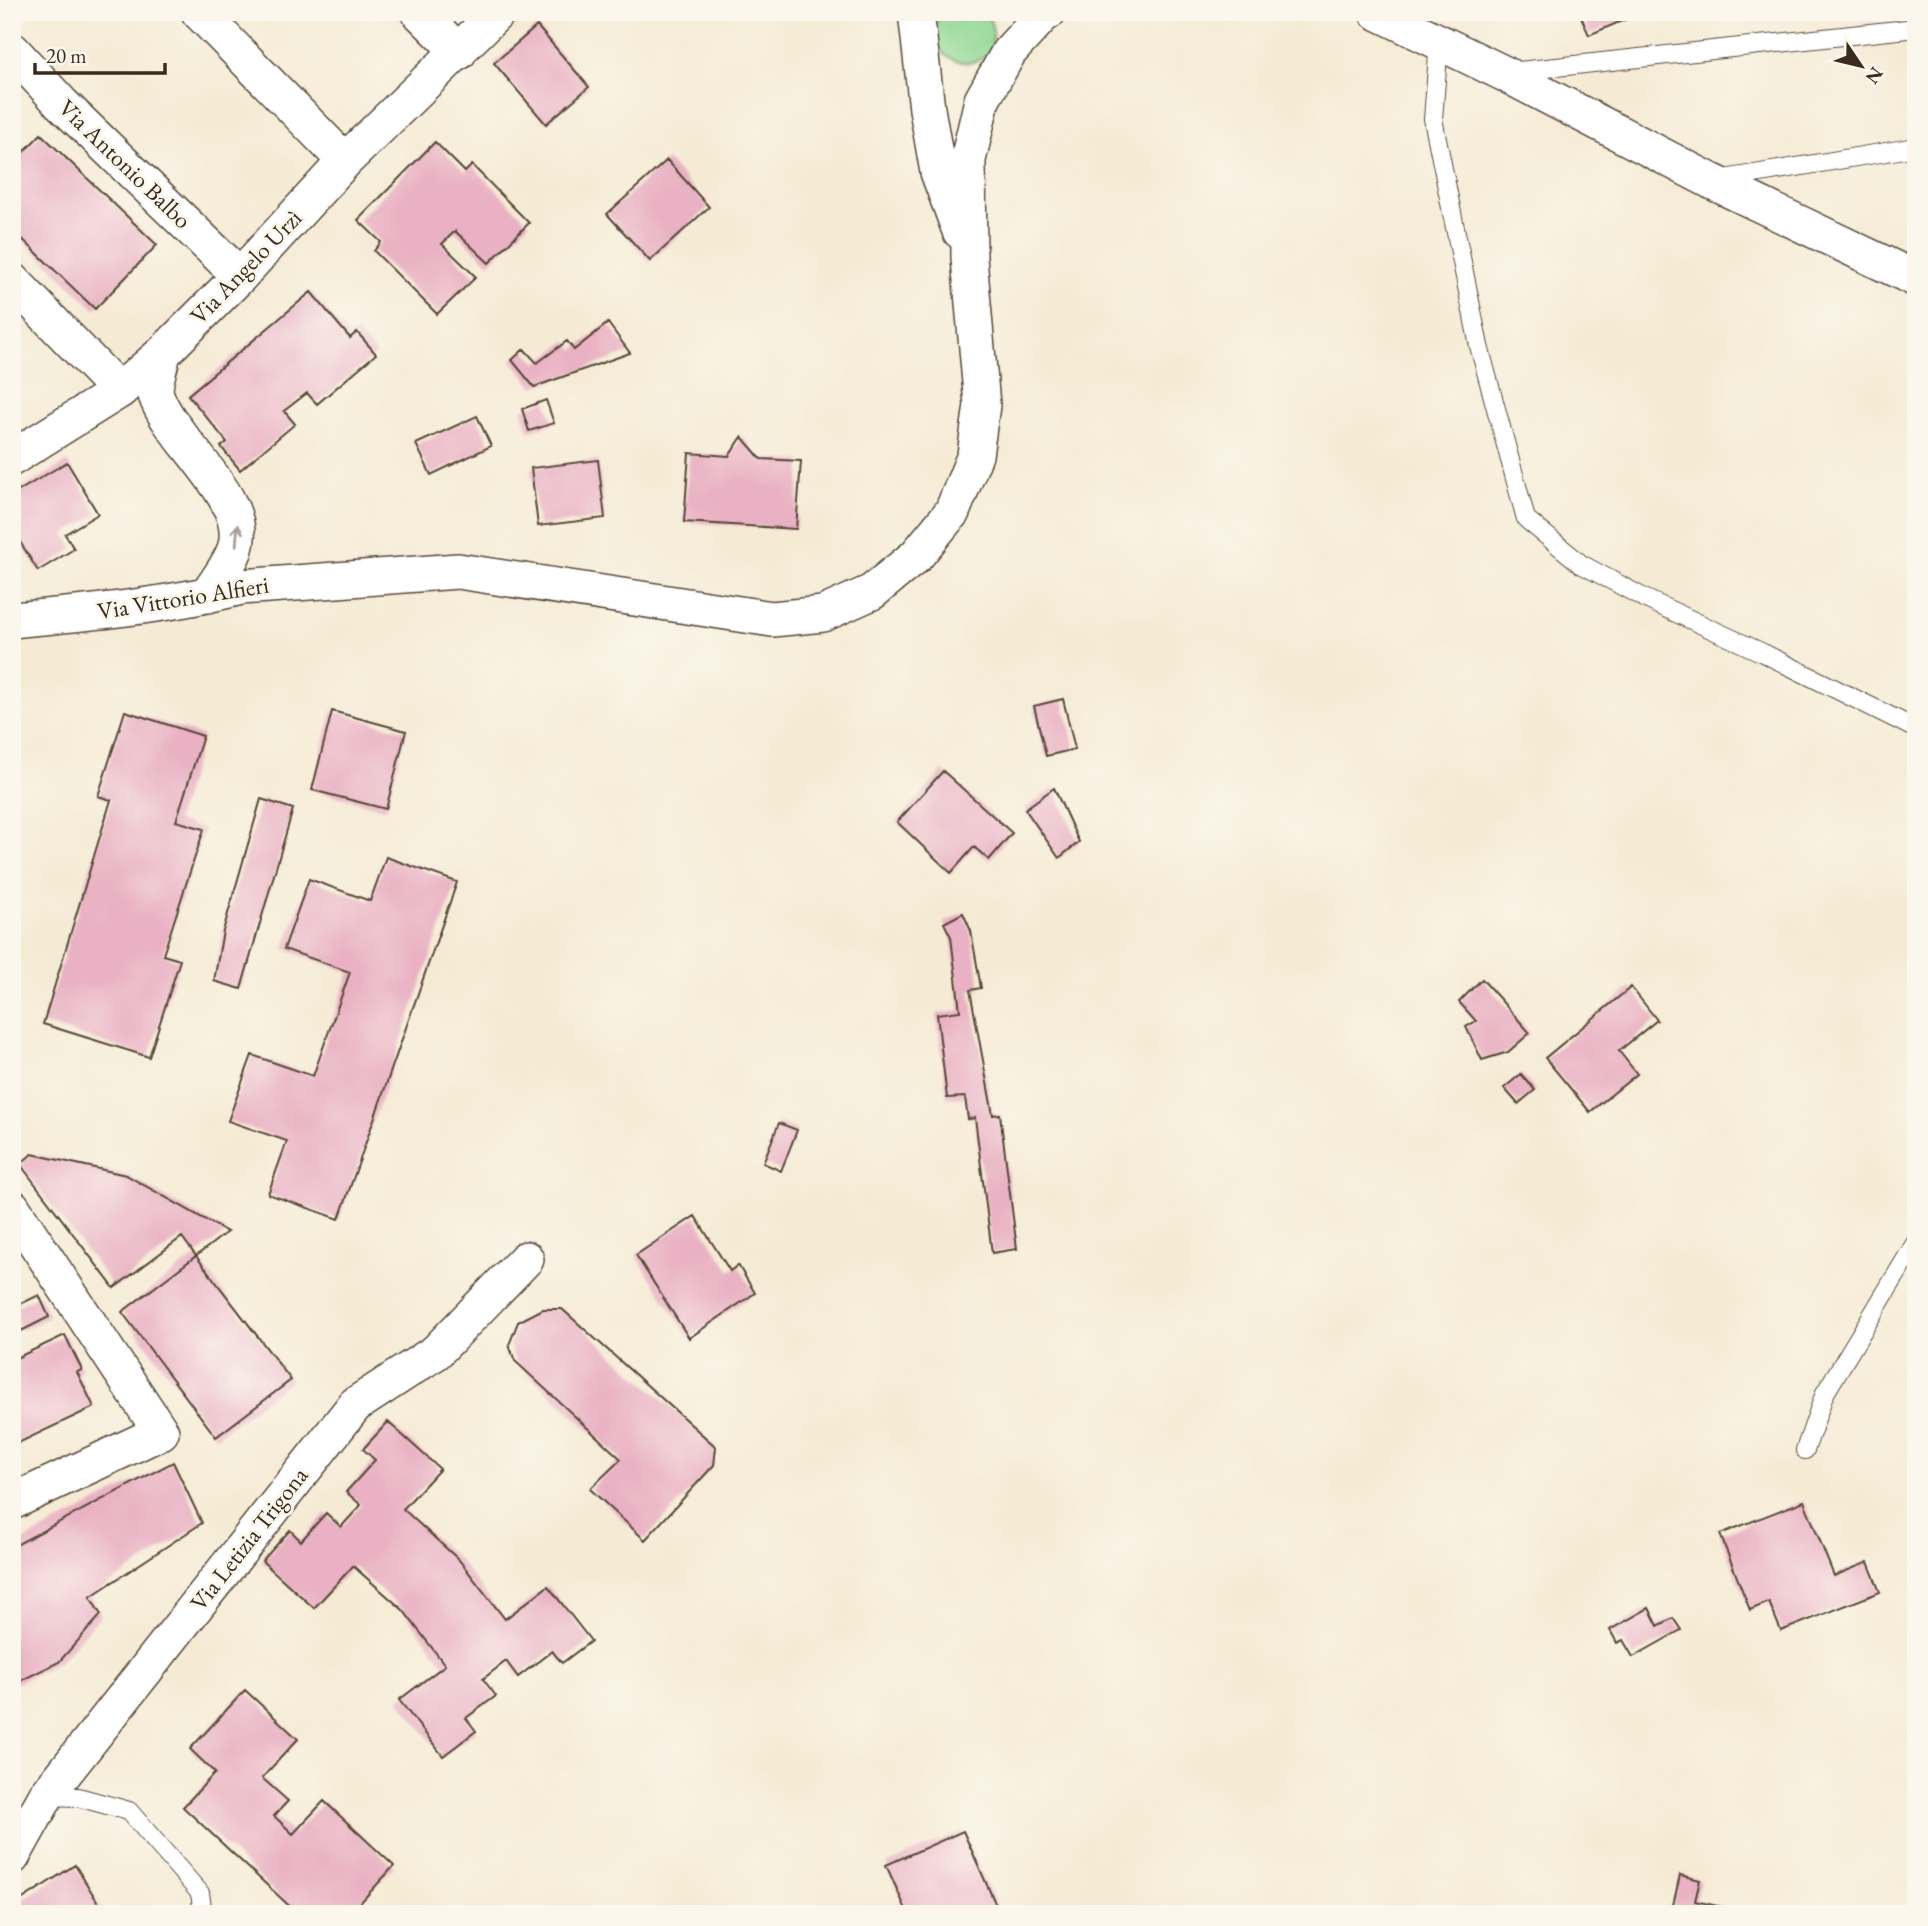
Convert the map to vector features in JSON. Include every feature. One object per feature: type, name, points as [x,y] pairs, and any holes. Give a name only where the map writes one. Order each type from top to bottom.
[{"type":"street","points":[[199,12],[345,161]]},
{"type":"street","points":[[419,12],[459,52]]},
{"type":"street","name":"Via Angelo Urzì","points":[[12,458],[119,391],[163,353],[240,276],[345,161],[498,12]]},
{"type":"street","points":[[916,12],[938,172],[970,258]]},
{"type":"street","points":[[970,258],[968,160],[982,100],[1009,52],[1048,12]]},
{"type":"street","points":[[1377,12],[1503,72],[1711,181],[1916,279]]},
{"type":"street","name":"Via Antonio Balbo","points":[[12,50],[61,103],[240,276]]},
{"type":"street","name":"Via Vittorio Alfieri","points":[[12,620],[118,610],[241,587],[458,571],[772,619],[823,614],[872,592],[916,556],[952,512],[975,455],[982,405],[970,258]]},
{"type":"street","points":[[12,280],[119,391]]},
{"type":"street","points":[[163,353],[155,393],[171,422],[227,500],[238,523],[235,549],[208,595]]},
{"type":"street","points":[[12,1207],[161,1432],[12,1502]]},
{"type":"street","name":"Via Letizia Trigona","points":[[12,1857],[46,1796],[355,1405],[436,1352],[526,1259]]},
{"type":"lane","points":[[1503,72],[1916,28]]},
{"type":"lane","points":[[1439,42],[1433,119],[1479,346],[1526,519],[1581,564],[1646,600],[1763,653],[1916,729]]},
{"type":"lane","points":[[1711,181],[1916,147]]},
{"type":"lane","points":[[1805,1450],[1825,1393],[1916,1242]]},
{"type":"lane","points":[[46,1796],[78,1797],[129,1811],[200,1893],[203,1914]]},
{"type":"green space","points":[[944,12],[984,12],[993,31],[988,52],[978,60],[966,62],[953,59],[942,52],[935,41],[935,27]]},
{"type":"building","points":[[1579,12],[1643,12],[1589,35]]},
{"type":"building","points":[[537,26],[589,87],[546,124],[494,63]]},
{"type":"building","points":[[41,134],[157,245],[95,309],[12,229],[12,164]]},
{"type":"building","points":[[435,142],[465,172],[472,165],[529,223],[489,263],[455,231],[442,244],[476,277],[437,314],[374,251],[381,242],[358,220]]},
{"type":"building","points":[[667,160],[709,207],[650,261],[607,214]]},
{"type":"building","points":[[311,292],[350,338],[357,332],[376,354],[317,404],[307,393],[284,411],[295,424],[240,470],[221,447],[227,442],[188,395]]},
{"type":"building","points":[[608,323],[630,353],[534,387],[512,360],[524,349],[537,363],[567,341],[574,350]]},
{"type":"building","points":[[546,400],[554,423],[529,431],[522,409]]},
{"type":"building","points":[[477,416],[491,446],[431,475],[416,444]]},
{"type":"building","points":[[742,437],[761,459],[801,461],[796,529],[684,522],[689,453],[729,456]]},
{"type":"building","points":[[598,460],[605,518],[538,526],[531,468]]},
{"type":"building","points":[[67,462],[98,514],[65,534],[74,549],[38,571],[12,529],[12,495]]},
{"type":"building","points":[[1063,699],[1075,749],[1046,756],[1034,706]]},
{"type":"building","points":[[125,711],[203,736],[176,821],[204,829],[163,955],[180,960],[149,1057],[43,1024],[111,800],[98,796]]},
{"type":"building","points":[[332,711],[406,731],[386,809],[312,790]]},
{"type":"building","points":[[943,771],[1012,833],[989,860],[974,847],[951,873],[897,822]]},
{"type":"building","points":[[1054,788],[1079,842],[1059,858],[1025,809]]},
{"type":"building","points":[[261,799],[293,809],[241,989],[214,981],[223,931]]},
{"type":"building","points":[[386,857],[457,882],[339,1219],[268,1194],[287,1141],[228,1121],[252,1055],[313,1076],[350,972],[284,949],[309,879],[370,901]]},
{"type":"building","points":[[963,913],[971,931],[981,988],[970,990],[993,1115],[1000,1114],[1017,1249],[992,1253],[975,1118],[968,1119],[965,1097],[947,1098],[937,1014],[960,1011],[951,937],[944,923]]},
{"type":"building","points":[[1482,979],[1530,1033],[1508,1052],[1482,1060],[1466,1027],[1476,1021],[1459,1002]]},
{"type":"building","points":[[1631,987],[1657,1020],[1619,1051],[1637,1074],[1590,1112],[1545,1058]]},
{"type":"building","points":[[1521,1074],[1535,1090],[1518,1104],[1504,1088]]},
{"type":"building","points":[[779,1123],[797,1130],[781,1171],[763,1163]]},
{"type":"building","points":[[32,1154],[126,1175],[227,1232],[196,1256],[182,1237],[114,1288],[20,1164]]},
{"type":"building","points":[[695,1216],[730,1271],[738,1265],[755,1293],[689,1338],[636,1255]]},
{"type":"building","points":[[196,1256],[291,1380],[216,1437],[122,1312]]},
{"type":"building","points":[[39,1295],[49,1317],[21,1331],[12,1308]]},
{"type":"building","points":[[543,1309],[562,1309],[716,1447],[714,1465],[645,1540],[590,1489],[621,1459],[515,1361],[509,1345],[518,1322]]},
{"type":"building","points":[[65,1335],[82,1370],[77,1372],[94,1407],[12,1446],[12,1360]]},
{"type":"building","points":[[388,1422],[440,1469],[403,1509],[459,1560],[505,1619],[548,1586],[591,1641],[562,1663],[552,1651],[518,1677],[506,1661],[483,1679],[496,1696],[466,1718],[476,1731],[443,1756],[399,1700],[445,1665],[403,1610],[353,1566],[314,1608],[262,1561],[290,1530],[301,1541],[326,1513],[341,1527],[361,1505],[346,1492],[375,1460],[363,1449]]},
{"type":"building","points":[[173,1462],[202,1523],[90,1597],[101,1615],[59,1662],[12,1685],[12,1547]]},
{"type":"building","points":[[1804,1501],[1834,1576],[1868,1562],[1880,1592],[1781,1631],[1769,1602],[1750,1610],[1720,1534]]},
{"type":"building","points":[[1649,1608],[1658,1626],[1673,1618],[1681,1630],[1633,1657],[1623,1640],[1617,1643],[1610,1630]]},
{"type":"building","points":[[245,1690],[298,1739],[262,1778],[288,1801],[274,1816],[293,1834],[324,1801],[394,1866],[350,1914],[298,1914],[183,1807],[215,1773],[190,1749]]},
{"type":"building","points":[[963,1831],[996,1905],[976,1914],[908,1914],[886,1865]]},
{"type":"building","points":[[75,1865],[105,1914],[12,1914],[12,1906]]},
{"type":"building","points":[[1680,1875],[1700,1880],[1695,1901],[1740,1911],[1739,1914],[1671,1914]]}]
